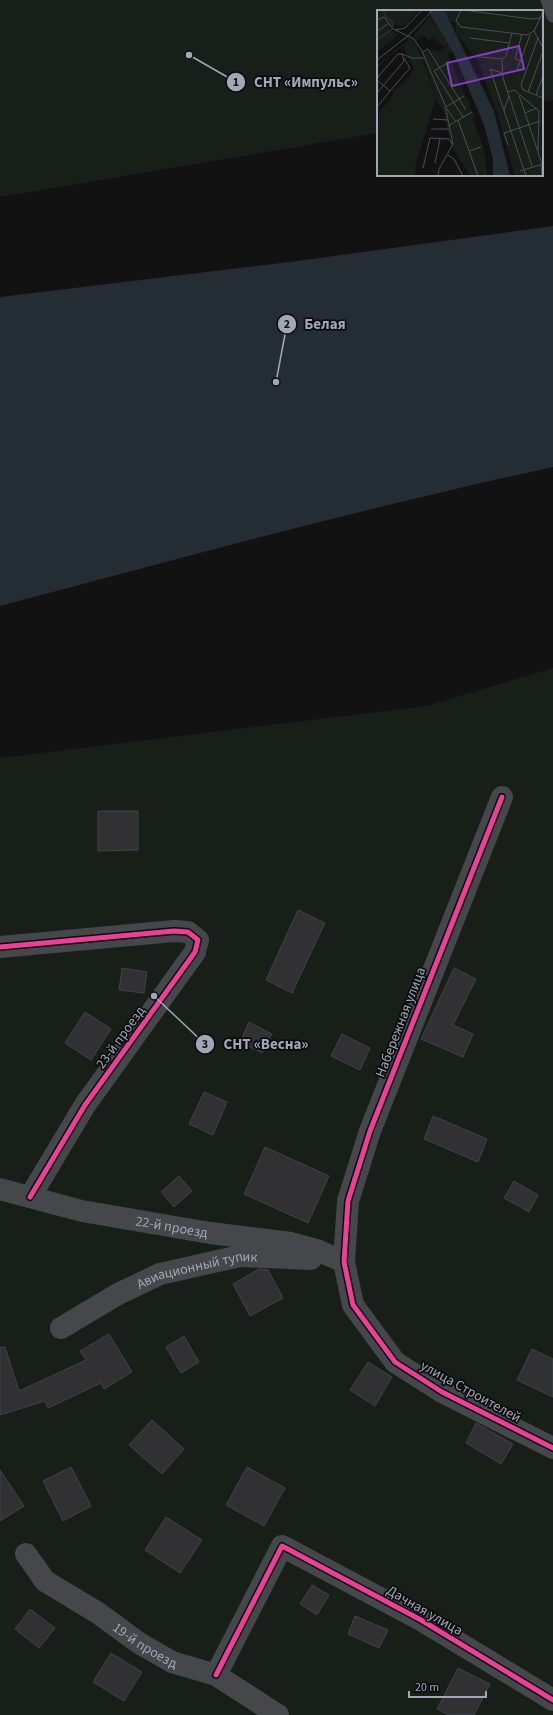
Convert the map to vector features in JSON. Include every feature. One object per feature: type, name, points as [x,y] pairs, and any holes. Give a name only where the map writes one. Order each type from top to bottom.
[{"type":"street","name":"Набережная улица","points":[[344,1262],[348,1201],[370,1131],[502,798]]},
{"type":"street","name":"23-й проезд","points":[[0,947],[174,931],[188,932],[198,940],[195,952],[85,1105],[30,1197]]},
{"type":"street","name":"22-й проезд","points":[[0,1189],[82,1211],[210,1233],[291,1242],[317,1250],[344,1262]]},
{"type":"street","name":"Авиационный тупик","points":[[61,1328],[118,1294],[160,1274],[240,1256],[292,1257],[344,1262]]},
{"type":"street","name":"улица Строителей","points":[[344,1262],[353,1305],[395,1362],[442,1392],[553,1448]]},
{"type":"street","name":"Дачная улица","points":[[216,1675],[282,1546],[421,1620],[553,1700]]},
{"type":"street","name":"19-й проезд","points":[[26,1554],[45,1581],[98,1613],[139,1643],[172,1662],[216,1675],[278,1715]]},
{"type":"lane","points":[[546,0],[553,16]]},
{"type":"shaded area","points":[[0,0],[553,0],[553,100],[543,102],[543,10],[377,10],[377,133],[0,197]]},
{"type":"shaded area","points":[[553,226],[553,467],[483,482],[345,516],[0,606],[0,297],[290,262]]},
{"type":"shaded area","points":[[553,668],[553,1715],[0,1715],[0,758],[427,706]]},
{"type":"building","points":[[98,811],[138,811],[138,850],[98,851]]},
{"type":"building","points":[[298,910],[325,923],[292,993],[266,980]]},
{"type":"building","points":[[122,968],[147,972],[144,993],[119,990]]},
{"type":"building","points":[[454,968],[476,979],[453,1025],[473,1034],[463,1057],[421,1039]]},
{"type":"building","points":[[85,1012],[111,1029],[91,1060],[65,1043]]},
{"type":"building","points":[[249,1022],[272,1034],[262,1053],[240,1042]]},
{"type":"building","points":[[342,1034],[370,1048],[360,1070],[331,1056]]},
{"type":"building","points":[[204,1092],[227,1102],[213,1135],[189,1124]]},
{"type":"building","points":[[433,1116],[487,1139],[478,1162],[424,1139]]},
{"type":"building","points":[[265,1147],[329,1176],[308,1223],[244,1194]]},
{"type":"building","points":[[179,1176],[192,1191],[174,1207],[161,1192]]},
{"type":"building","points":[[514,1181],[538,1195],[529,1212],[504,1198]]},
{"type":"building","points":[[259,1269],[268,1270],[283,1298],[250,1316],[233,1284]]},
{"type":"building","points":[[109,1334],[132,1372],[104,1389],[101,1383],[48,1408],[45,1401],[0,1415],[0,1347],[5,1347],[19,1391],[86,1360],[80,1351]]},
{"type":"building","points":[[184,1336],[199,1362],[181,1373],[166,1347]]},
{"type":"building","points":[[532,1349],[553,1359],[553,1397],[517,1380]]},
{"type":"building","points":[[368,1362],[392,1377],[375,1406],[350,1390]]},
{"type":"building","points":[[152,1420],[184,1449],[162,1474],[129,1445]]},
{"type":"building","points":[[476,1423],[513,1444],[501,1464],[466,1443]]},
{"type":"building","points":[[71,1467],[91,1506],[63,1521],[43,1481]]},
{"type":"building","points":[[247,1467],[285,1488],[264,1526],[226,1505]]},
{"type":"building","points":[[0,1470],[24,1506],[0,1521]]},
{"type":"building","points":[[166,1517],[202,1540],[180,1573],[145,1550]]},
{"type":"building","points":[[312,1585],[329,1595],[317,1615],[300,1604]]},
{"type":"building","points":[[30,1609],[55,1628],[39,1648],[15,1629]]},
{"type":"building","points":[[355,1616],[388,1630],[379,1648],[348,1634]]},
{"type":"building","points":[[111,1653],[142,1672],[124,1701],[93,1682]]},
{"type":"building","points":[[458,1668],[490,1684],[474,1715],[449,1715],[437,1709]]},
{"type":"cycle path","points":[[502,797],[370,1131],[348,1201],[344,1262],[353,1305],[395,1362],[442,1392],[553,1448]]},
{"type":"cycle path","points":[[0,947],[174,931],[188,932],[198,940],[195,952],[85,1105],[30,1197]]},
{"type":"cycle path","points":[[216,1675],[282,1546],[421,1620],[553,1700]]},
{"type":"place","name":"СНТ «Импульс»","points":[[189,55]]},
{"type":"place","name":"Белая","points":[[276,382]]},
{"type":"place","name":"СНТ «Весна»","points":[[154,996]]}]
